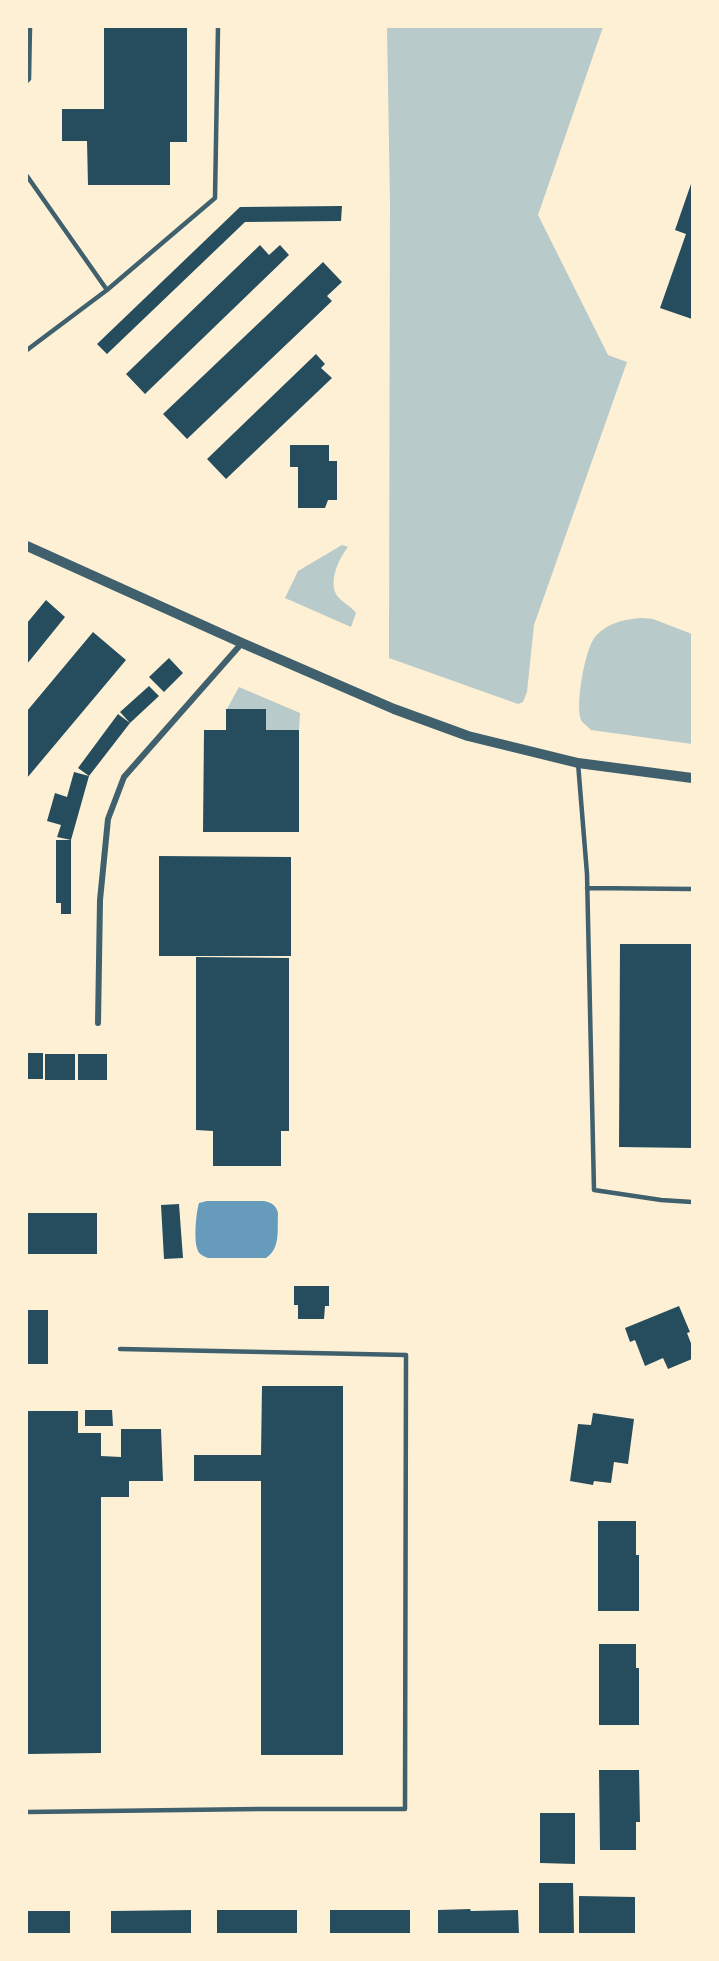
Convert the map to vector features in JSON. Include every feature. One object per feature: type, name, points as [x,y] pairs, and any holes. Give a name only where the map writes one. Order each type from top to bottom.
[{"type":"street","points":[[27,546],[394,709],[468,736],[578,764],[692,778]]},
{"type":"street","points":[[98,1023],[100,900],[108,819],[112,808],[124,777],[242,643]]},
{"type":"lane","points":[[27,81],[30,79],[30,27]]},
{"type":"lane","points":[[27,350],[107,290],[215,198],[218,27]]},
{"type":"lane","points":[[27,176],[107,290]]},
{"type":"lane","points":[[578,764],[587,888],[594,1190],[692,1202]]},
{"type":"lane","points":[[587,888],[692,890]]},
{"type":"lane","points":[[27,1812],[405,1809],[405,1354],[120,1349]]},
{"type":"shaded area","points":[[387,27],[603,27],[538,215],[608,355],[627,362],[534,625],[527,692],[523,702],[518,704],[389,658],[390,203]]},
{"type":"shaded area","points":[[342,545],[348,547],[338,564],[334,585],[338,597],[356,613],[351,627],[285,598],[298,571]]},
{"type":"shaded area","points":[[629,619],[653,619],[692,634],[692,744],[591,730],[581,720],[579,702],[582,677],[591,643],[605,628]]},
{"type":"shaded area","points":[[239,687],[300,713],[299,730],[266,730],[266,709],[227,709]]},
{"type":"water","points":[[264,1201],[273,1205],[278,1213],[278,1232],[271,1254],[266,1258],[208,1258],[201,1254],[196,1244],[196,1219],[199,1203]]},
{"type":"building","points":[[104,27],[187,27],[187,142],[170,142],[170,185],[88,185],[87,141],[62,141],[62,109],[104,109]]},
{"type":"building","points":[[692,181],[692,319],[660,308],[686,234],[675,230]]},
{"type":"building","points":[[342,206],[341,221],[245,222],[107,354],[97,344],[240,207]]},
{"type":"building","points":[[260,245],[269,255],[280,245],[289,255],[145,394],[126,374]]},
{"type":"building","points":[[323,262],[342,282],[327,296],[332,301],[187,439],[163,414]]},
{"type":"building","points":[[316,354],[325,364],[321,368],[332,378],[226,479],[207,459]]},
{"type":"building","points":[[290,445],[329,445],[329,461],[337,461],[337,500],[328,500],[325,508],[298,508],[298,467],[290,467]]},
{"type":"building","points":[[46,600],[65,617],[27,664],[27,623]]},
{"type":"building","points":[[93,632],[126,660],[27,778],[27,711]]},
{"type":"building","points":[[169,658],[183,673],[164,692],[149,677]]},
{"type":"building","points":[[149,686],[159,696],[130,723],[120,712]]},
{"type":"building","points":[[226,709],[266,709],[266,730],[299,730],[299,832],[203,832],[204,730],[226,730]]},
{"type":"building","points":[[118,714],[130,723],[89,776],[78,768]]},
{"type":"building","points":[[74,772],[89,776],[71,840],[57,837],[61,825],[47,821],[55,793],[67,797]]},
{"type":"building","points":[[56,840],[71,840],[71,914],[61,914],[61,903],[56,903]]},
{"type":"building","points":[[159,856],[291,857],[291,956],[159,956]]},
{"type":"building","points":[[620,944],[692,944],[692,1148],[619,1147]]},
{"type":"building","points":[[196,957],[289,958],[289,1131],[281,1131],[281,1166],[213,1166],[213,1131],[196,1130]]},
{"type":"building","points":[[27,1053],[43,1053],[43,1079],[27,1079]]},
{"type":"building","points":[[45,1054],[75,1054],[75,1080],[45,1080]]},
{"type":"building","points":[[78,1054],[107,1054],[107,1080],[78,1080]]},
{"type":"building","points":[[179,1204],[183,1258],[164,1259],[161,1205]]},
{"type":"building","points":[[27,1213],[97,1213],[97,1254],[27,1254]]},
{"type":"building","points":[[294,1286],[329,1286],[329,1306],[325,1306],[324,1319],[298,1319],[298,1305],[294,1305]]},
{"type":"building","points":[[679,1306],[690,1332],[687,1333],[692,1346],[692,1359],[668,1369],[663,1358],[645,1366],[635,1340],[630,1342],[625,1328]]},
{"type":"building","points":[[27,1310],[48,1310],[48,1364],[27,1364]]},
{"type":"building","points":[[262,1386],[343,1386],[343,1755],[261,1755],[261,1481],[194,1481],[194,1455],[261,1455]]},
{"type":"building","points":[[85,1410],[112,1410],[113,1426],[85,1426]]},
{"type":"building","points":[[27,1411],[78,1411],[78,1433],[101,1433],[101,1456],[121,1457],[121,1429],[161,1429],[163,1481],[129,1481],[129,1497],[101,1497],[101,1753],[27,1754]]},
{"type":"building","points":[[593,1413],[634,1419],[628,1464],[614,1462],[611,1483],[594,1481],[593,1485],[570,1481],[578,1424],[591,1425]]},
{"type":"building","points":[[598,1521],[636,1521],[636,1555],[639,1555],[639,1611],[598,1611]]},
{"type":"building","points":[[599,1644],[636,1644],[636,1668],[639,1668],[639,1725],[599,1725]]},
{"type":"building","points":[[599,1770],[639,1770],[640,1822],[636,1822],[636,1850],[600,1850]]},
{"type":"building","points":[[540,1813],[575,1813],[575,1864],[540,1863]]},
{"type":"building","points":[[539,1883],[573,1883],[574,1934],[539,1934]]},
{"type":"building","points":[[579,1896],[635,1897],[635,1934],[579,1934]]},
{"type":"building","points":[[470,1909],[471,1911],[518,1910],[519,1934],[438,1934],[438,1910]]},
{"type":"building","points":[[191,1910],[191,1934],[111,1934],[111,1911]]},
{"type":"building","points":[[217,1910],[297,1910],[297,1934],[217,1934]]},
{"type":"building","points":[[330,1910],[410,1910],[410,1934],[330,1934]]},
{"type":"building","points":[[27,1911],[70,1911],[70,1934],[27,1934]]}]
